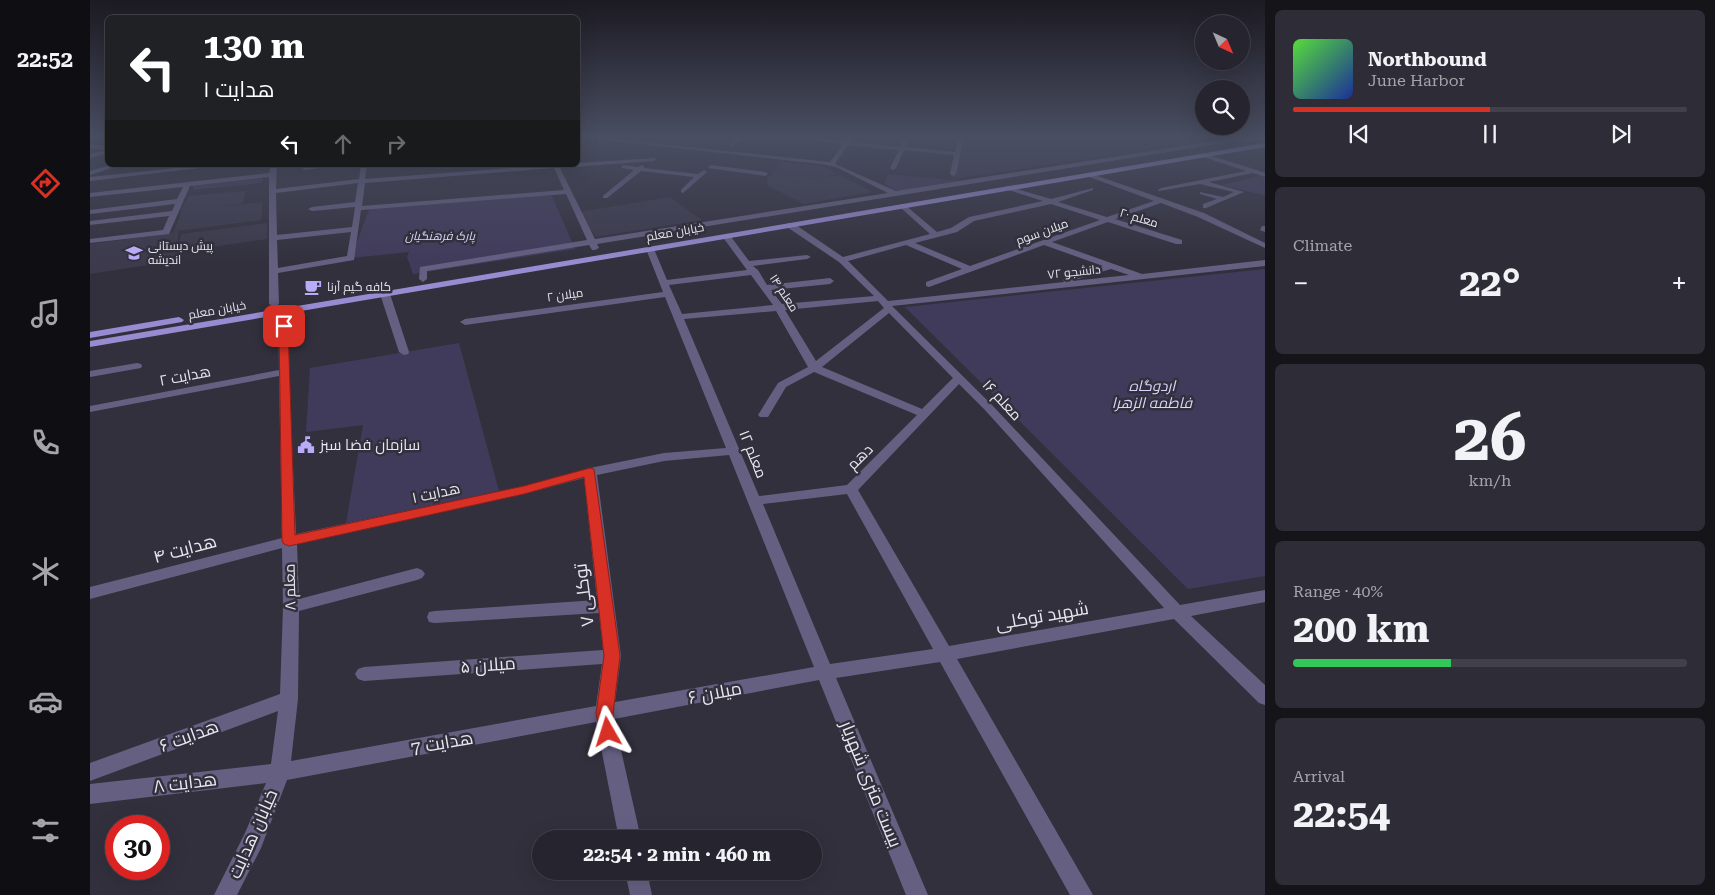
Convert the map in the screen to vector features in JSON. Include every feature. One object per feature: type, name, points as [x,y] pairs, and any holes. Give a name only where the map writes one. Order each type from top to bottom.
[{"type":"main road","name":"خیابان معلم","points":[[90,344],[594,247],[1024,180]]},
{"type":"main road","points":[[1038,180],[1044,182]]},
{"type":"main road","name":"خیابان معلم","points":[[90,334],[385,294],[1057,180]]},
{"type":"street","points":[[90,195],[227,180]]},
{"type":"street","name":"معلم ۸","points":[[273,180],[275,271],[285,372],[291,607],[289,700],[280,772]]},
{"type":"street","points":[[274,191],[379,180]]},
{"type":"street","points":[[562,180],[594,247]]},
{"type":"street","points":[[605,196],[626,180]]},
{"type":"street","points":[[683,191],[695,180]]},
{"type":"street","points":[[866,180],[896,194]]},
{"type":"street","points":[[423,280],[423,269],[594,247],[980,180]]},
{"type":"street","points":[[1105,180],[1201,215],[1265,246]]},
{"type":"street","points":[[1161,190],[1211,180]]},
{"type":"street","points":[[275,271],[351,258],[362,181]]},
{"type":"street","points":[[1200,182],[1241,192],[1206,206]]},
{"type":"street","points":[[90,241],[166,232],[187,184]]},
{"type":"street","points":[[953,184],[966,190]]},
{"type":"street","name":"معلم ۲۰","points":[[1007,188],[1179,242]]},
{"type":"street","points":[[842,260],[954,230],[972,219],[1050,202],[1091,188]]},
{"type":"street","points":[[312,209],[568,192]]},
{"type":"street","points":[[1202,193],[1224,199]]},
{"type":"street","name":"میلان سوم","points":[[929,284],[1162,200]]},
{"type":"street","points":[[90,212],[181,201]]},
{"type":"street","points":[[904,206],[936,235]]},
{"type":"street","points":[[90,223],[174,212]]},
{"type":"street","name":"معلم ۱۶","points":[[790,225],[842,260],[960,378],[1177,612],[1265,697]]},
{"type":"street","points":[[274,238],[355,229]]},
{"type":"street","name":"معلم ۱۴","points":[[726,236],[755,272],[779,307],[814,368]]},
{"type":"street","points":[[908,243],[971,270]]},
{"type":"street","points":[[1046,243],[1144,277]]},
{"type":"street","name":"معلم ۱۲","points":[[650,249],[825,672]]},
{"type":"street","points":[[748,264],[808,257]]},
{"type":"street","name":"دانشجو ۷۲","points":[[678,317],[779,307],[884,303],[1265,264]]},
{"type":"street","points":[[1044,288],[1110,266]]},
{"type":"street","name":"میلان ۲","points":[[464,322],[755,272]]},
{"type":"street","points":[[766,288],[830,281]]},
{"type":"street","points":[[385,294],[404,352]]},
{"type":"street","points":[[764,415],[782,385],[814,368],[884,303]]},
{"type":"street","points":[[90,374],[137,366]]},
{"type":"street","points":[[814,368],[925,414]]},
{"type":"street","name":"هدایت ۲","points":[[90,409],[285,372]]},
{"type":"street","name":"دهم","points":[[754,501],[851,488],[960,378]]},
{"type":"street","name":"هدایت ۱","points":[[289,541],[524,490],[590,472],[664,457],[734,451]]},
{"type":"street","name":"توکلی ۷","points":[[590,472],[612,656],[604,714],[628,830]]},
{"type":"street","points":[[851,488],[1082,895]]},
{"type":"street","name":"هدایت ۴","points":[[90,593],[289,541]]},
{"type":"street","points":[[291,607],[417,574]]},
{"type":"street","name":"شهید توکلی","points":[[825,672],[944,654],[1265,596]]},
{"type":"street","points":[[435,617],[606,606]]},
{"type":"street","name":"میلان ۵","points":[[364,674],[612,656]]},
{"type":"street","name":"میلان ۶","points":[[604,714],[825,672]]},
{"type":"street","name":"بیست متری شهریار","points":[[825,672],[917,895]]},
{"type":"street","name":"هدایت ۶","points":[[90,772],[289,700]]},
{"type":"street","name":"هدایت 7","points":[[280,772],[604,714]]},
{"type":"street","name":"هدایت ۸","points":[[90,794],[280,772]]},
{"type":"street","name":"خیابان هدایت","points":[[225,895],[253,840],[280,772]]},
{"type":"street","points":[[638,880],[641,895]]},
{"type":"shaded area","points":[[807,180],[790,183],[810,180],[849,180],[873,192],[803,204],[769,186],[766,181]]},
{"type":"shaded area","points":[[246,191],[243,203],[225,206],[263,202],[261,220],[178,231],[178,247],[181,234],[267,223],[267,239],[178,252],[174,261],[90,274],[90,244],[173,233],[182,211],[180,210],[189,196]]},
{"type":"shaded area","points":[[670,197],[702,220],[596,237],[578,212]]},
{"type":"green space","points":[[263,180],[262,183],[193,190],[193,185]]},
{"type":"green space","points":[[886,180],[959,181],[898,191],[884,184]]},
{"type":"green space","points":[[1244,180],[1265,180],[1265,194],[1263,195],[1222,185]]},
{"type":"green space","name":"پارک فرهنگیان","points":[[512,196],[552,196],[575,249],[413,274],[407,257],[409,252],[351,258],[370,207]]},
{"type":"green space","name":"اردوگاه فاطمه الزهرا","points":[[1265,269],[1265,576],[1188,589],[905,307]]},
{"type":"green space","points":[[459,343],[499,491],[346,523],[363,425],[306,432],[310,368]]},
{"type":"place","name":"پیش دبستانی اندیشه","points":[[134,253]]},
{"type":"place","name":"کافه گیم آرنا","points":[[313,287]]},
{"type":"place","name":"سازمان فضا سبز","points":[[306,445]]},
{"type":"route","points":[[284,326],[289,541],[524,490],[590,472],[612,656],[604,714],[608,732]]}]
